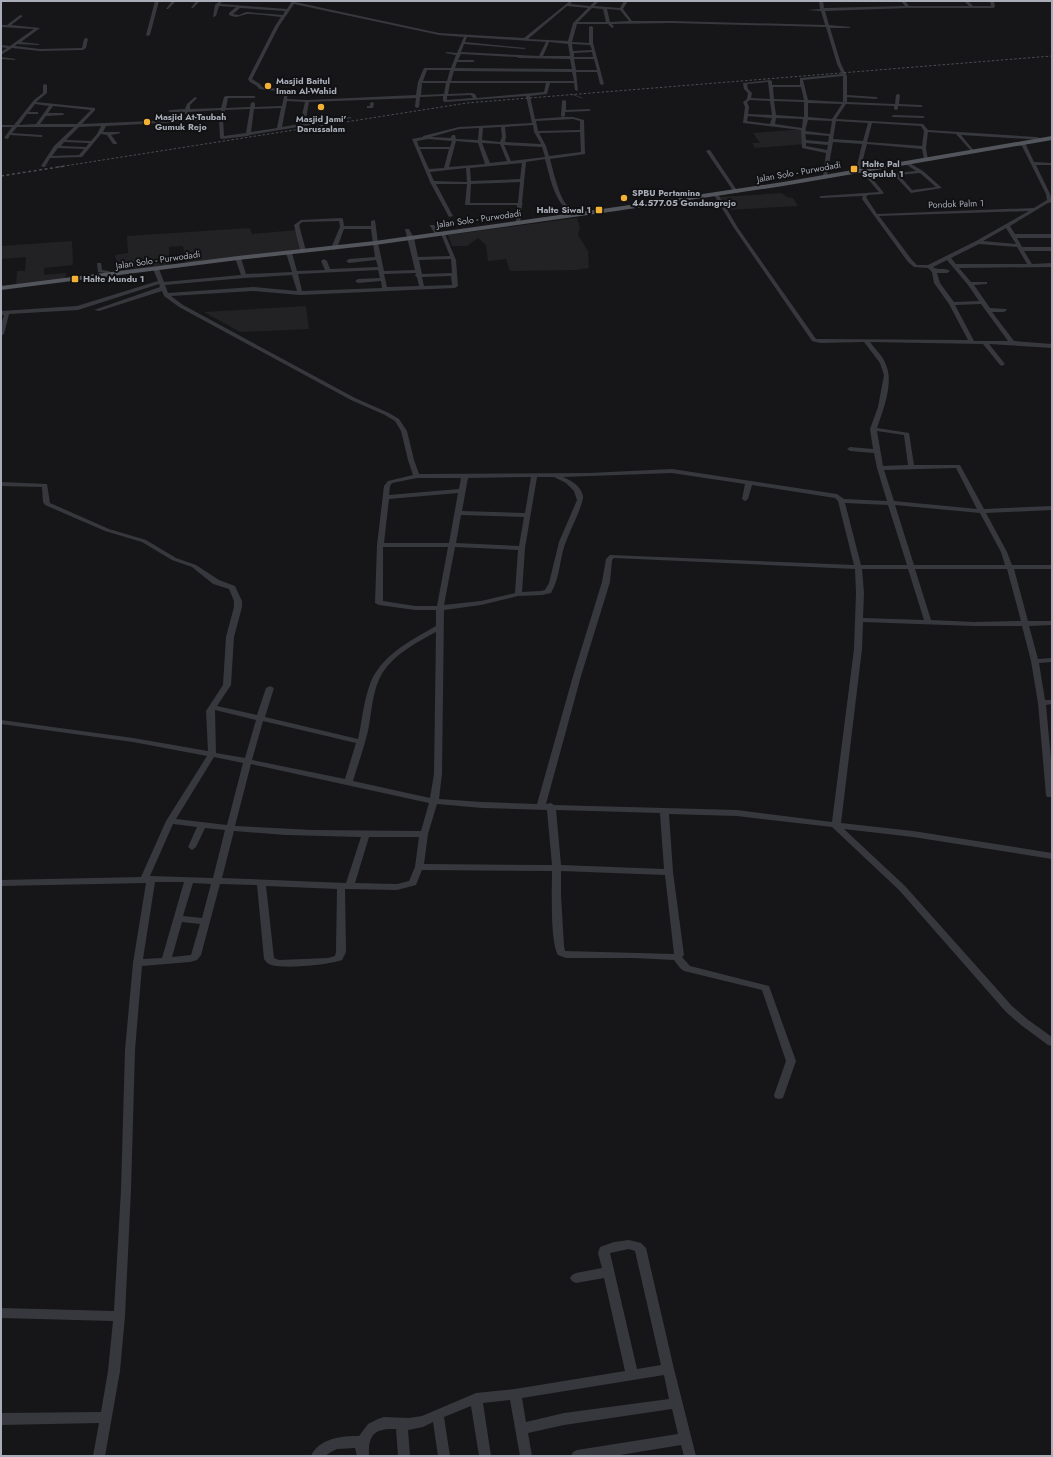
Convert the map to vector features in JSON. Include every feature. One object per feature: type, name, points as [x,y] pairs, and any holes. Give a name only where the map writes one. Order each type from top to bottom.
[{"type":"main road","name":"Jalan Solo - Purwodadi","points":[[1,288],[109,276],[238,258],[375,243],[716,195],[1052,138]]},
{"type":"street","points":[[148,35],[157,1]]},
{"type":"street","points":[[168,8],[174,1]]},
{"type":"street","points":[[192,7],[198,1]]},
{"type":"street","points":[[214,16],[217,5],[220,1]]},
{"type":"street","points":[[249,1],[232,12],[232,15],[234,16],[246,13],[284,16]]},
{"type":"street","points":[[302,1],[308,6]]},
{"type":"street","points":[[507,96],[513,70],[524,48],[526,40],[572,1]]},
{"type":"street","points":[[821,1],[822,10],[839,64],[844,75],[847,96],[845,102],[834,119],[825,176]]},
{"type":"street","points":[[865,1],[866,8]]},
{"type":"street","points":[[903,1],[908,7]]},
{"type":"street","points":[[943,1],[949,7]]},
{"type":"street","points":[[966,1],[972,7]]},
{"type":"street","points":[[809,10],[908,7],[993,7],[992,1]]},
{"type":"street","points":[[325,103],[307,101],[287,93],[260,88],[259,85],[250,79],[287,10],[294,2],[446,35],[548,41],[571,40]]},
{"type":"street","points":[[578,90],[572,58],[571,40],[575,24],[596,2],[610,3]]},
{"type":"street","points":[[617,4],[625,2]]},
{"type":"street","points":[[621,9],[625,2]]},
{"type":"street","points":[[217,5],[287,10]]},
{"type":"street","points":[[568,5],[621,9],[631,22]]},
{"type":"street","points":[[605,8],[607,20],[611,25]]},
{"type":"street","points":[[1,31],[21,16]]},
{"type":"street","points":[[575,24],[611,25],[631,22],[672,22],[849,27]]},
{"type":"street","points":[[1,26],[38,28],[1,54]]},
{"type":"street","points":[[591,27],[591,43],[602,84]]},
{"type":"street","points":[[445,96],[462,43],[466,36]]},
{"type":"street","points":[[558,37],[591,43]]},
{"type":"street","points":[[22,38],[36,39]]},
{"type":"street","points":[[1,46],[49,50],[82,49],[84,48],[86,39]]},
{"type":"street","points":[[541,70],[548,41]]},
{"type":"street","points":[[15,43],[38,44]]},
{"type":"street","points":[[462,43],[524,48]]},
{"type":"street","points":[[563,52],[594,51]]},
{"type":"street","points":[[447,53],[479,56],[595,58]]},
{"type":"street","points":[[1,58],[14,59]]},
{"type":"street","points":[[457,61],[473,61]]},
{"type":"street","points":[[573,63],[597,63]]},
{"type":"street","points":[[493,70],[496,64]]},
{"type":"street","points":[[417,107],[420,82],[425,69],[599,71]]},
{"type":"street","points":[[471,82],[476,69]]},
{"type":"street","points":[[829,152],[805,148],[803,131],[806,117],[806,100],[802,78],[844,75]]},
{"type":"street","points":[[772,126],[774,116],[770,81],[745,83],[746,89],[750,93],[749,99],[745,102],[747,107],[745,122],[803,131],[830,140]]},
{"type":"street","points":[[420,82],[576,82]]},
{"type":"street","points":[[306,106],[325,103],[473,94],[476,99],[546,93],[548,82]]},
{"type":"street","points":[[41,136],[8,136],[34,103],[45,94],[45,85]]},
{"type":"street","points":[[771,86],[803,86]]},
{"type":"street","points":[[248,135],[254,98],[260,88]]},
{"type":"street","points":[[230,93],[242,94],[254,98]]},
{"type":"street","points":[[279,130],[287,93]]},
{"type":"street","points":[[242,94],[226,97],[221,119],[222,138],[350,118]]},
{"type":"street","points":[[526,94],[529,97],[536,132],[544,146],[546,158],[564,205],[569,210],[578,214]]},
{"type":"street","points":[[847,96],[883,98]]},
{"type":"street","points":[[187,121],[188,107],[195,98]]},
{"type":"street","points":[[749,99],[845,102],[898,100]]},
{"type":"street","points":[[890,99],[921,106]]},
{"type":"street","points":[[893,123],[898,100]]},
{"type":"street","points":[[302,126],[307,101]]},
{"type":"street","points":[[368,107],[372,107],[372,101]]},
{"type":"street","points":[[563,119],[564,102]]},
{"type":"street","points":[[34,103],[52,106],[94,108],[79,126],[56,147],[43,166]]},
{"type":"street","points":[[37,126],[52,106]]},
{"type":"street","points":[[170,111],[188,107],[223,109],[283,107]]},
{"type":"street","points":[[563,110],[589,110]]},
{"type":"street","points":[[26,113],[36,113]]},
{"type":"street","points":[[44,115],[62,114]]},
{"type":"street","points":[[747,115],[806,117],[923,125],[926,131],[924,148],[926,159]]},
{"type":"street","points":[[894,116],[923,118]]},
{"type":"street","points":[[428,171],[510,163],[583,153],[582,120],[576,118],[551,122],[534,122],[503,126],[453,129],[414,140],[432,182],[451,216]]},
{"type":"street","points":[[1,126],[79,126],[221,119]]},
{"type":"street","points":[[821,197],[882,192],[868,176],[860,170],[864,143],[870,122]]},
{"type":"street","points":[[48,157],[79,156],[93,142],[104,125]]},
{"type":"street","points":[[503,126],[504,137],[502,144],[510,163]]},
{"type":"street","points":[[481,127],[480,143],[488,165]]},
{"type":"street","points":[[446,169],[454,140],[453,129]]},
{"type":"street","points":[[536,132],[582,131]]},
{"type":"street","points":[[926,131],[1043,139]]},
{"type":"street","points":[[100,133],[119,133]]},
{"type":"street","points":[[108,134],[115,144]]},
{"type":"street","points":[[958,134],[973,152]]},
{"type":"street","points":[[422,138],[544,146]]},
{"type":"street","points":[[804,141],[830,140],[924,148]]},
{"type":"street","points":[[62,141],[93,142]]},
{"type":"street","points":[[931,269],[1034,209],[1051,201],[1046,184],[1032,163],[1024,145],[1021,143]]},
{"type":"street","points":[[56,147],[86,148]]},
{"type":"street","points":[[418,148],[452,148]]},
{"type":"street","points":[[708,151],[736,192]]},
{"type":"street","points":[[52,152],[82,153]]},
{"type":"street","points":[[518,223],[524,161]]},
{"type":"street","points":[[895,174],[909,191],[940,189],[921,172],[906,162]]},
{"type":"street","points":[[1032,163],[1052,164]]},
{"type":"street","points":[[468,167],[469,183],[466,204],[521,204]]},
{"type":"street","points":[[868,176],[921,172]]},
{"type":"street","points":[[432,182],[469,183],[523,180]]},
{"type":"street","points":[[866,194],[864,199],[914,265],[931,269],[947,270]]},
{"type":"street","points":[[716,195],[736,228],[814,340],[984,342],[1052,346]]},
{"type":"street","name":"Pondok Palm 1","points":[[877,215],[1034,209]]},
{"type":"street","points":[[303,252],[297,223],[301,221],[342,220],[342,227],[335,242],[334,248]]},
{"type":"street","points":[[373,221],[375,243],[384,289]]},
{"type":"street","points":[[1006,225],[1030,265]]},
{"type":"street","points":[[166,295],[253,289],[300,293],[455,286],[453,279],[454,274],[452,257],[440,234],[432,226]]},
{"type":"street","points":[[342,227],[373,228]]},
{"type":"street","points":[[407,230],[411,238],[422,287]]},
{"type":"street","points":[[1013,236],[1052,236]]},
{"type":"street","points":[[978,242],[1052,249]]},
{"type":"street","points":[[289,253],[300,293]]},
{"type":"street","points":[[416,259],[452,257]]},
{"type":"street","points":[[238,258],[244,276]]},
{"type":"street","points":[[349,261],[378,258]]},
{"type":"street","points":[[948,258],[970,284],[1012,343]]},
{"type":"street","points":[[324,261],[328,271]]},
{"type":"street","points":[[99,264],[100,271],[107,272],[109,276]]},
{"type":"street","points":[[956,266],[1052,266]]},
{"type":"street","points":[[156,269],[166,295],[186,308],[353,399],[397,420],[404,431],[411,460],[417,476]]},
{"type":"street","points":[[931,269],[972,342]]},
{"type":"street","points":[[1,334],[4,312],[78,308],[162,285],[244,276],[342,270],[381,273],[454,274]]},
{"type":"street","points":[[342,270],[344,278]]},
{"type":"street","points":[[358,281],[381,273]]},
{"type":"street","points":[[970,284],[985,283]]},
{"type":"street","points":[[97,310],[162,285]]},
{"type":"street","points":[[952,304],[982,302]]},
{"type":"street","points":[[988,310],[1004,310]]},
{"type":"street","points":[[866,340],[883,363],[887,375],[881,407],[873,429],[880,468],[928,622]]},
{"type":"street","points":[[984,342],[1002,364]]},
{"type":"street","points":[[873,429],[907,434],[911,468]]},
{"type":"street","points":[[850,449],[877,451]]},
{"type":"street","points":[[880,468],[958,466],[983,511],[1004,552],[1010,568],[1035,661],[1049,743],[1050,795]]},
{"type":"street","points":[[556,476],[576,489],[580,494],[580,500],[560,550],[551,587],[548,591],[542,593],[518,594],[480,603],[440,608],[415,608],[379,603],[382,521],[387,486],[390,482],[417,476],[556,476],[672,471],[837,496],[841,501],[858,567],[860,593],[858,649],[836,826]]},
{"type":"street","points":[[1,883],[147,879],[346,886],[407,886],[413,884],[419,868],[424,834],[434,802],[438,774],[440,608],[465,475]]},
{"type":"street","points":[[518,594],[522,548],[534,476]]},
{"type":"street","points":[[745,499],[750,482]]},
{"type":"street","points":[[2,484],[45,485],[46,502],[48,505],[107,530],[144,541],[174,559],[201,570],[216,582],[232,588],[235,592],[238,606],[230,637],[227,685],[212,707],[210,714],[212,754],[170,821],[147,879],[130,1050],[126,1198],[119,1316],[114,1371],[99,1456]]},
{"type":"street","points":[[386,497],[462,491]]},
{"type":"street","points":[[841,501],[891,503],[983,511],[1052,508]]},
{"type":"street","points":[[458,513],[528,515]]},
{"type":"street","points":[[380,545],[451,545],[522,548]]},
{"type":"street","points":[[541,806],[577,676],[602,597],[611,557],[858,567],[1052,567]]},
{"type":"street","points":[[859,620],[974,624],[1052,623]]},
{"type":"street","points":[[348,783],[361,742],[372,694],[378,676],[384,666],[416,641],[439,627]]},
{"type":"street","points":[[1035,661],[1052,660]]},
{"type":"street","points":[[138,963],[190,959],[196,957],[218,881],[229,829],[247,761],[270,688]]},
{"type":"street","points":[[1042,703],[1052,702]]},
{"type":"street","points":[[212,707],[260,717],[361,742]]},
{"type":"street","points":[[1,722],[133,740],[212,754],[434,802],[737,813],[920,836],[1052,856]]},
{"type":"street","points":[[551,806],[557,868],[556,895],[558,938],[561,953],[566,955],[634,955],[677,957]]},
{"type":"street","points":[[664,810],[669,872],[679,955],[677,957]]},
{"type":"street","points":[[170,821],[229,829],[366,834],[424,834]]},
{"type":"street","points":[[192,847],[202,825]]},
{"type":"street","points":[[836,826],[902,888],[1009,1009],[1052,1042]]},
{"type":"street","points":[[261,884],[269,959],[272,962],[328,961],[339,958],[341,952],[346,886],[366,834]]},
{"type":"street","points":[[419,868],[557,868],[669,872]]},
{"type":"street","points":[[166,961],[189,880]]},
{"type":"street","points":[[178,919],[206,921]]},
{"type":"street","points":[[677,957],[687,969],[766,988],[791,1061],[779,1095]]},
{"type":"street","points":[[632,1374],[604,1250],[633,1245],[640,1248],[690,1456]]},
{"type":"street","points":[[576,1278],[608,1272]]},
{"type":"street","points":[[1,1313],[119,1316]]},
{"type":"street","points":[[363,1456],[362,1442],[372,1428],[378,1425],[409,1424],[423,1421],[438,1416],[476,1398],[515,1394],[668,1369]]},
{"type":"street","points":[[515,1394],[526,1456]]},
{"type":"street","points":[[476,1398],[485,1456]]},
{"type":"street","points":[[521,1429],[564,1419],[677,1403]]},
{"type":"street","points":[[438,1416],[444,1456]]},
{"type":"street","points":[[1,1419],[106,1417]]},
{"type":"street","points":[[402,1424],[404,1456]]},
{"type":"street","points":[[576,1456],[686,1439]]},
{"type":"street","points":[[320,1454],[337,1442],[362,1442]]},
{"type":"shaded area","points":[[806,129],[806,144],[755,148],[752,143],[760,143],[753,133]]},
{"type":"shaded area","points":[[782,193],[787,197],[793,198],[798,206],[729,210],[720,197]]},
{"type":"shaded area","points":[[577,218],[580,228],[578,235],[588,251],[589,268],[576,270],[510,271],[506,259],[488,261],[486,245],[478,238],[467,246],[452,246],[448,235]]},
{"type":"shaded area","points":[[250,228],[252,234],[297,230],[299,252],[186,263],[183,246],[169,247],[169,268],[119,274],[115,255],[128,253],[127,236]]},
{"type":"shaded area","points":[[72,241],[73,265],[44,268],[44,275],[66,273],[65,279],[16,285],[17,271],[25,271],[26,257],[1,259],[1,246]]},
{"type":"shaded area","points":[[306,306],[309,329],[240,332],[204,312]]},
{"type":"waterway","points":[[571,94],[582,98]]},
{"type":"railway","points":[[58,167],[467,103],[1052,56]]},
{"type":"railway","points":[[1,176],[65,166]]},
{"type":"place","name":"Masjid Baitul Iman Al-Wahid","points":[[268,86]]},
{"type":"place","name":"Masjid Jami' Darussalam","points":[[321,107]]},
{"type":"place","name":"Masjid At-Taubah Gumuk Rejo","points":[[147,122]]},
{"type":"place","name":"Halte Pal Sepuluh 1","points":[[854,169]]},
{"type":"place","name":"SPBU Pertamina 44.577.05 Gondangrejo","points":[[624,198]]},
{"type":"place","name":"Halte Siwal 1","points":[[599,210]]},
{"type":"place","name":"Halte Mundu 1","points":[[75,279]]}]
